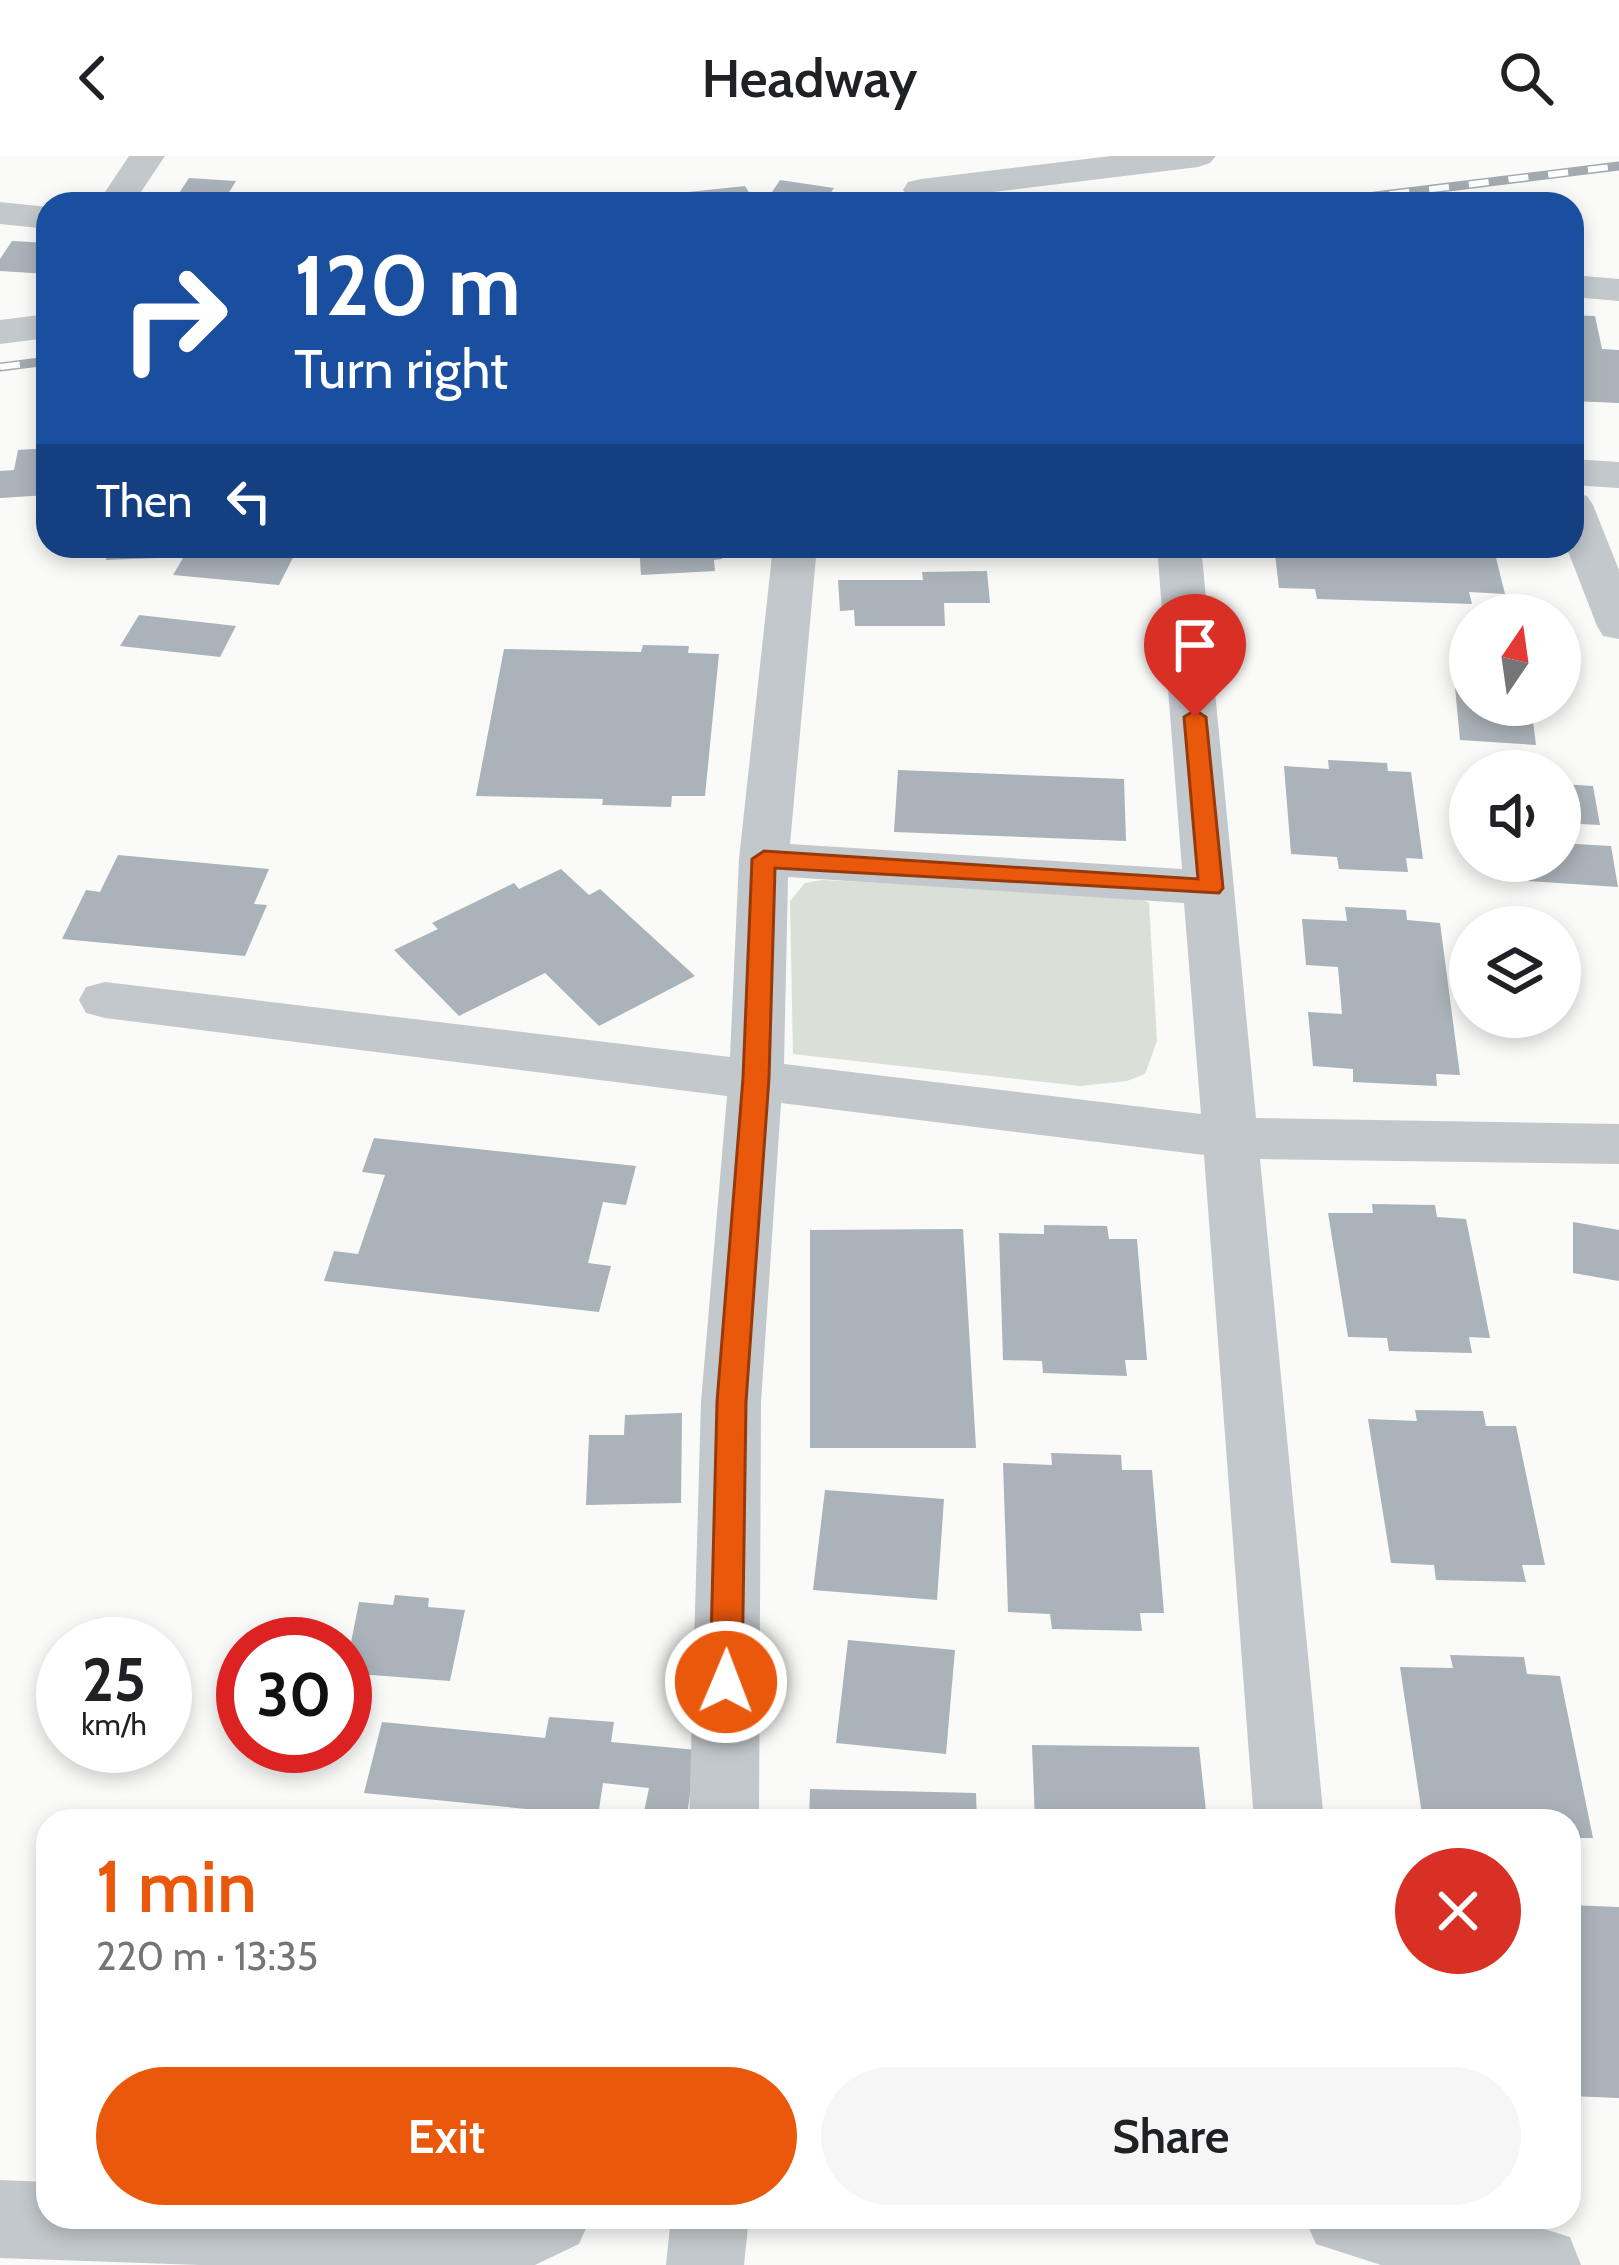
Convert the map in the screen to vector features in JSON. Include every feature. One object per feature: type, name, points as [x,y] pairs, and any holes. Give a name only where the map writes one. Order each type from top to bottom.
[{"type":"street","points":[[123,192],[147,156]]},
{"type":"street","points":[[921,183],[1198,156]]},
{"type":"street","points":[[0,213],[36,217]]},
{"type":"street","points":[[1584,287],[1619,290]]},
{"type":"street","points":[[1584,473],[1619,475]]},
{"type":"street","points":[[1584,536],[1619,626]]},
{"type":"street","points":[[724,1809],[731,1402],[756,1078],[764,859],[794,558]]},
{"type":"street","points":[[1180,558],[1288,1809]]},
{"type":"street","points":[[764,859],[1211,888]]},
{"type":"street","points":[[105,1000],[1227,1138],[1619,1144]]},
{"type":"street","points":[[0,2219],[36,2220]]},
{"type":"street","points":[[282,2229],[508,2237],[526,2229]]},
{"type":"street","points":[[704,2265],[708,2229]]},
{"type":"street","points":[[1393,2229],[1542,2265]]},
{"type":"shaded area","points":[[822,880],[1134,895],[1149,903],[1157,1041],[1145,1074],[1127,1081],[1080,1086],[793,1054],[790,901],[805,883]]},
{"type":"building","points":[[189,178],[236,181],[229,192],[180,192]]},
{"type":"building","points":[[780,180],[834,188],[831,192],[772,192]]},
{"type":"building","points":[[745,186],[749,192],[688,192]]},
{"type":"building","points":[[12,241],[36,242],[36,273],[0,271],[0,259]]},
{"type":"building","points":[[1584,316],[1595,316],[1602,349],[1619,350],[1619,403],[1584,402]]},
{"type":"building","points":[[36,449],[36,496],[0,498],[0,471],[14,470],[18,450]]},
{"type":"building","points":[[183,558],[293,558],[279,585],[173,575]]},
{"type":"building","points":[[640,558],[722,558],[714,560],[715,571],[641,575]]},
{"type":"building","points":[[1275,558],[1496,558],[1505,594],[1449,594],[1449,603],[1317,599],[1315,589],[1279,588]]},
{"type":"building","points":[[987,571],[990,603],[944,603],[945,626],[855,626],[854,610],[840,611],[838,580],[923,580],[922,572]]},
{"type":"building","points":[[139,615],[236,626],[220,657],[120,646]]},
{"type":"building","points":[[643,645],[689,646],[688,653],[719,654],[705,796],[672,796],[671,807],[602,805],[603,799],[476,796],[504,649],[641,652]]},
{"type":"building","points":[[1459,726],[1534,726],[1536,745],[1460,740]]},
{"type":"building","points":[[1328,760],[1387,763],[1388,771],[1411,772],[1423,859],[1406,858],[1408,872],[1339,869],[1337,857],[1291,854],[1284,766],[1329,769]]},
{"type":"building","points":[[898,770],[1124,779],[1126,841],[894,832]]},
{"type":"building","points":[[1581,785],[1593,786],[1600,825],[1581,824]]},
{"type":"building","points":[[1581,844],[1611,846],[1618,887],[1544,882],[1581,882]]},
{"type":"building","points":[[118,855],[269,869],[254,904],[267,905],[245,956],[62,939],[86,890],[100,892]]},
{"type":"building","points":[[561,869],[589,895],[600,889],[695,976],[599,1026],[545,973],[459,1016],[394,950],[438,929],[432,923],[514,883],[519,889]]},
{"type":"building","points":[[1345,907],[1406,910],[1407,920],[1440,923],[1449,991],[1449,1038],[1455,1038],[1460,1075],[1436,1074],[1437,1086],[1353,1082],[1353,1069],[1313,1066],[1308,1012],[1342,1014],[1338,967],[1306,965],[1302,919],[1347,921]]},
{"type":"building","points":[[374,1138],[636,1166],[626,1205],[603,1202],[588,1263],[611,1266],[599,1312],[324,1281],[334,1251],[358,1254],[385,1175],[362,1172]]},
{"type":"building","points":[[1372,1204],[1435,1205],[1437,1217],[1466,1219],[1490,1338],[1469,1337],[1472,1353],[1389,1351],[1387,1338],[1348,1337],[1328,1213],[1373,1213]]},
{"type":"building","points":[[1573,1222],[1619,1230],[1619,1281],[1573,1273]]},
{"type":"building","points":[[1044,1225],[1107,1226],[1109,1239],[1137,1239],[1147,1360],[1125,1360],[1127,1376],[1043,1373],[1042,1361],[1003,1360],[999,1233],[1044,1234]]},
{"type":"building","points":[[963,1229],[976,1448],[810,1448],[810,1230]]},
{"type":"building","points":[[1415,1410],[1483,1411],[1486,1426],[1516,1426],[1545,1565],[1522,1565],[1526,1582],[1436,1580],[1434,1565],[1391,1563],[1368,1419],[1417,1421]]},
{"type":"building","points":[[682,1413],[681,1503],[586,1505],[589,1435],[624,1435],[625,1415]]},
{"type":"building","points":[[1051,1453],[1121,1455],[1122,1470],[1152,1470],[1164,1613],[1140,1613],[1142,1631],[1052,1629],[1050,1614],[1008,1612],[1003,1463],[1052,1465]]},
{"type":"building","points":[[825,1490],[944,1499],[937,1600],[813,1590]]},
{"type":"building","points":[[395,1595],[429,1598],[428,1607],[465,1610],[450,1681],[372,1675],[372,1617],[356,1617],[359,1602],[393,1605]]},
{"type":"building","points":[[848,1640],[955,1650],[946,1754],[836,1743]]},
{"type":"building","points":[[1450,1655],[1524,1657],[1527,1674],[1560,1676],[1593,1838],[1581,1838],[1581,1809],[1421,1809],[1400,1667],[1453,1668]]},
{"type":"building","points":[[549,1717],[614,1722],[611,1742],[697,1750],[688,1809],[645,1809],[649,1788],[603,1783],[599,1809],[527,1809],[364,1793],[382,1722],[545,1738]]},
{"type":"building","points":[[1032,1745],[1199,1747],[1206,1809],[1035,1809]]},
{"type":"building","points":[[810,1789],[976,1793],[977,1809],[809,1809]]},
{"type":"building","points":[[1581,1905],[1619,1907],[1619,2098],[1581,2096]]},
{"type":"railway","points":[[1408,192],[1619,166]]},
{"type":"railway","points":[[0,367],[36,362]]},
{"type":"route","points":[[726,1682],[731,1402],[756,1078],[764,859],[1211,888],[1195,717]]}]
